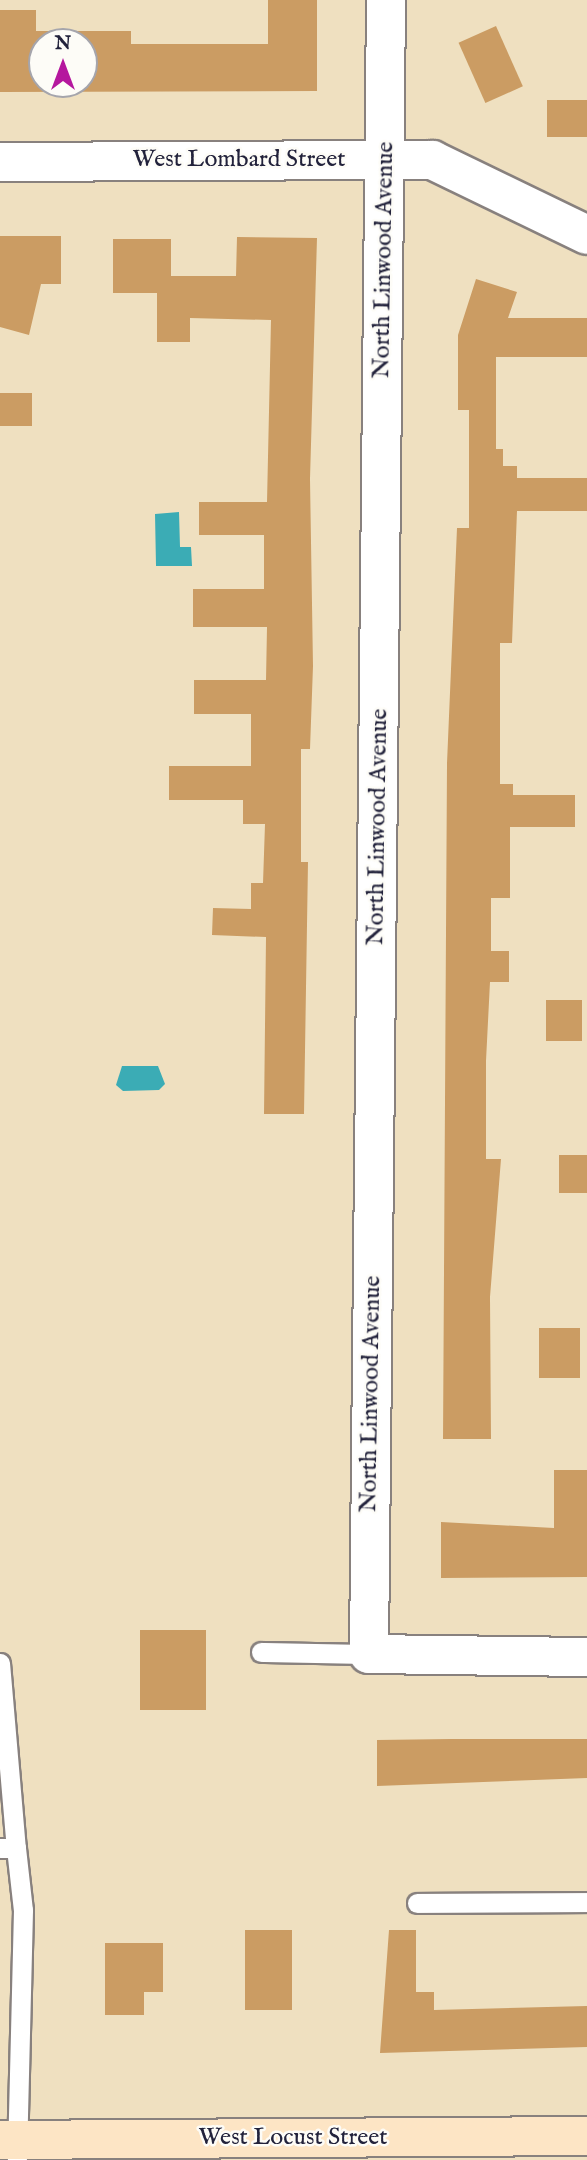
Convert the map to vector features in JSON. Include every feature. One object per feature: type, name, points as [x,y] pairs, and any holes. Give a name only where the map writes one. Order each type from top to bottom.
[{"type":"main road","name":"West Locust Street","points":[[11,2146],[587,2136]]},
{"type":"street","name":"North Linwood Avenue","points":[[369,1654],[386,0]]},
{"type":"street","name":"West Lombard Street","points":[[0,162],[432,160],[587,235]]},
{"type":"street","points":[[369,1654],[587,1657]]},
{"type":"lane","points":[[261,1652],[369,1654]]},
{"type":"lane","points":[[0,1663],[8,1848],[23,1910],[10,2057],[11,2146]]},
{"type":"lane","points":[[417,1903],[587,1902]]},
{"type":"water","points":[[179,512],[180,547],[191,547],[192,566],[156,566],[155,514]]},
{"type":"water","points":[[122,1066],[158,1066],[165,1084],[159,1090],[123,1091],[116,1085]]},
{"type":"building","points":[[268,0],[317,0],[317,91],[98,92],[98,31],[131,31],[131,44],[268,44]]},
{"type":"building","points":[[0,10],[36,10],[36,28],[28,28],[28,92],[0,92]]},
{"type":"building","points":[[496,26],[523,86],[485,103],[459,43]]},
{"type":"building","points":[[547,100],[587,100],[587,137],[547,137]]},
{"type":"building","points":[[0,236],[61,236],[61,284],[41,284],[29,335],[0,327]]},
{"type":"building","points":[[237,237],[317,238],[310,479],[313,666],[310,749],[301,749],[301,862],[308,862],[304,1114],[264,1114],[266,937],[212,935],[213,908],[251,909],[251,883],[263,883],[265,824],[243,824],[243,800],[169,800],[169,766],[251,766],[251,714],[194,714],[194,680],[266,680],[267,627],[193,627],[193,589],[264,589],[264,535],[199,535],[199,502],[267,502],[271,320],[190,318],[190,342],[157,342],[157,293],[113,293],[113,239],[171,239],[171,276],[236,276]]},
{"type":"building","points":[[476,279],[517,292],[508,318],[587,318],[587,357],[496,357],[496,449],[503,449],[503,466],[517,466],[517,478],[587,478],[587,511],[517,511],[512,643],[500,643],[500,784],[513,784],[513,795],[575,795],[575,827],[510,827],[510,898],[491,898],[491,951],[509,951],[509,982],[490,982],[486,1061],[486,1159],[501,1159],[490,1297],[491,1439],[443,1439],[447,763],[457,528],[469,528],[469,410],[458,410],[458,335]]},
{"type":"building","points":[[0,393],[32,393],[32,426],[0,426]]},
{"type":"building","points":[[546,1000],[582,1000],[582,1041],[546,1041]]},
{"type":"building","points":[[559,1155],[587,1155],[587,1193],[559,1193]]},
{"type":"building","points":[[539,1328],[580,1328],[580,1378],[539,1378]]},
{"type":"building","points":[[554,1470],[587,1470],[587,1577],[441,1578],[441,1522],[554,1528]]},
{"type":"building","points":[[140,1630],[206,1630],[206,1710],[140,1710]]},
{"type":"building","points":[[587,1739],[587,1778],[377,1786],[377,1740]]},
{"type":"building","points":[[245,1930],[292,1930],[292,2010],[245,2010]]},
{"type":"building","points":[[389,1930],[416,1930],[416,1992],[434,1992],[434,2010],[587,2006],[587,2047],[380,2053]]},
{"type":"building","points":[[105,1943],[163,1943],[163,1992],[144,1992],[144,2015],[105,2015]]}]
